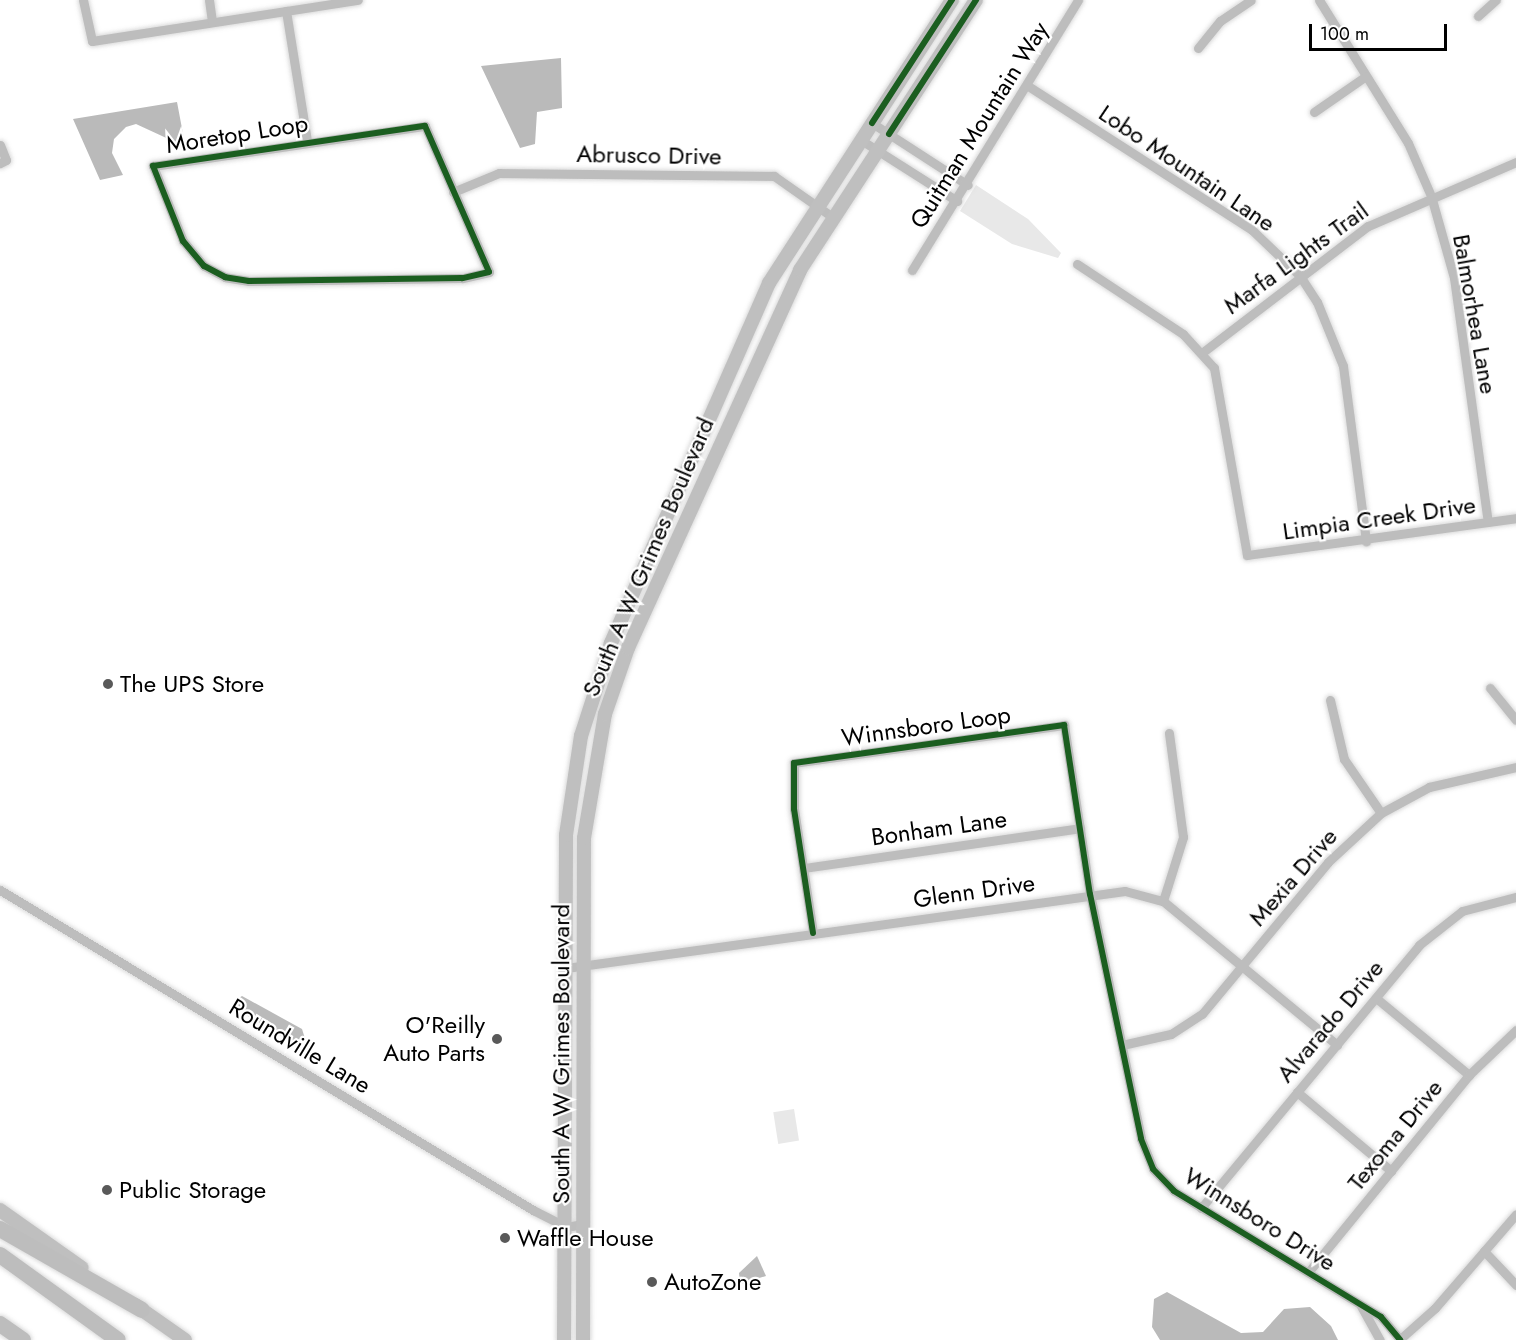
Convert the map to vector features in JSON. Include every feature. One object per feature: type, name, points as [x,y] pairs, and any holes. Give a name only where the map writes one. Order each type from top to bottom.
[{"type":"highway","points":[[0,1229],[142,1310]]},
{"type":"highway","points":[[0,1255],[118,1340]]},
{"type":"highway","points":[[0,1324],[23,1340]]},
{"type":"main road","name":"South A W Grimes Boulevard","points":[[583,1340],[584,838],[605,714],[656,589],[800,270],[976,0]]},
{"type":"main road","name":"South A W Grimes Boulevard","points":[[564,1340],[566,835],[588,710],[638,581],[753,321],[817,206],[951,2]]},
{"type":"main road","points":[[951,2],[966,15]]},
{"type":"main road","points":[[753,321],[761,340],[761,359]]},
{"type":"main road","points":[[638,581],[656,589]]},
{"type":"main road","points":[[588,710],[605,714]]},
{"type":"main road","points":[[0,1210],[185,1340]]},
{"type":"street","points":[[83,0],[92,41],[358,0]]},
{"type":"street","points":[[209,0],[212,22]]},
{"type":"street","name":"Quitman Mountain Way","points":[[912,270],[968,185],[1078,0]]},
{"type":"street","points":[[1198,48],[1220,21],[1251,0]]},
{"type":"street","name":"Balmorhea Lane","points":[[1319,0],[1408,143],[1431,196],[1454,278],[1488,522]]},
{"type":"street","points":[[1478,16],[1496,0]]},
{"type":"street","points":[[286,10],[307,141]]},
{"type":"street","points":[[1314,112],[1366,76]]},
{"type":"street","name":"Lobo Mountain Lane","points":[[1028,86],[1251,229],[1299,276],[1317,302],[1343,366],[1366,541]]},
{"type":"street","points":[[872,123],[968,185]]},
{"type":"street","name":"Moretop Loop","points":[[425,126],[453,192],[489,272],[462,278],[249,281],[204,266],[183,241],[153,166],[307,141],[425,126]]},
{"type":"street","points":[[861,140],[957,201]]},
{"type":"street","points":[[0,146],[3,161]]},
{"type":"street","name":"Marfa Lights Trail","points":[[1203,352],[1299,276],[1368,226],[1431,196],[1516,162]]},
{"type":"street","name":"Abrusco Drive","points":[[453,192],[499,173],[774,176],[834,218]]},
{"type":"street","points":[[1077,264],[1203,352]]},
{"type":"street","name":"Limpia Creek Drive","points":[[1203,352],[1222,396],[1246,555],[1366,541],[1516,518]]},
{"type":"street","points":[[1490,688],[1516,720]]},
{"type":"street","points":[[1330,700],[1344,759],[1381,813]]},
{"type":"street","name":"Winnsboro Loop","points":[[813,933],[794,809],[794,763],[1064,725],[1090,894]]},
{"type":"street","points":[[1163,901],[1182,837],[1169,733]]},
{"type":"street","name":"Mexia Drive","points":[[1122,1045],[1187,1026],[1241,967],[1328,862],[1381,813],[1429,787],[1516,767]]},
{"type":"street","name":"Bonham Lane","points":[[804,868],[1080,828]]},
{"type":"street","name":"Roundville Lane","points":[[0,890],[566,1227]]},
{"type":"street","name":"Glenn Drive","points":[[566,968],[1090,894],[1125,891],[1163,901],[1337,1045]]},
{"type":"street","name":"Winnsboro Drive","points":[[1090,894],[1141,1139],[1153,1169],[1174,1191],[1310,1270],[1381,1317],[1400,1340]]},
{"type":"street","name":"Alvarado Drive","points":[[1201,1208],[1419,945],[1462,911],[1516,897]]},
{"type":"street","points":[[1376,998],[1469,1076]]},
{"type":"street","name":"Texoma Drive","points":[[1310,1270],[1469,1076],[1516,1030]]},
{"type":"street","points":[[1297,1092],[1391,1171]]},
{"type":"street","points":[[1400,1340],[1516,1214]]},
{"type":"street","points":[[566,1227],[583,1224]]},
{"type":"street","points":[[1484,1251],[1516,1284]]},
{"type":"street","name":"Winnsboro Drive","points":[[1360,1304],[1380,1340]]},
{"type":"shaded area","points":[[561,58],[562,108],[537,112],[535,144],[520,148],[481,66]]},
{"type":"shaded area","points":[[177,102],[184,139],[175,142],[136,124],[126,127],[114,139],[112,153],[123,175],[100,180],[73,119]]},
{"type":"shaded area","points":[[976,185],[1028,219],[1061,253],[1058,258],[1012,244],[960,211]]},
{"type":"shaded area","points":[[242,996],[302,1029],[307,1045],[298,1046],[241,1012],[236,1000]]},
{"type":"shaded area","points":[[794,1109],[799,1141],[778,1144],[773,1112]]},
{"type":"shaded area","points":[[757,1256],[766,1276],[740,1284],[739,1273]]},
{"type":"shaded area","points":[[1167,1292],[1241,1333],[1263,1332],[1284,1309],[1310,1307],[1331,1326],[1338,1340],[1160,1340],[1152,1327],[1154,1299]]},
{"type":"cycle path","points":[[872,123],[952,0]]},
{"type":"cycle path","points":[[889,134],[976,0]]},
{"type":"cycle path","points":[[425,126],[489,272],[462,278],[249,281],[225,277],[204,266],[183,241],[153,166],[425,126]]},
{"type":"cycle path","points":[[813,933],[794,809],[794,763],[1064,725],[1090,894],[1141,1139],[1153,1169],[1174,1191],[1381,1317],[1400,1340]]},
{"type":"place","name":"The UPS Store","points":[[108,684]]},
{"type":"place","name":"O'Reilly Auto Parts","points":[[497,1039]]},
{"type":"place","name":"Public Storage","points":[[107,1190]]},
{"type":"place","name":"Waffle House","points":[[505,1238]]},
{"type":"place","name":"AutoZone","points":[[652,1282]]}]
